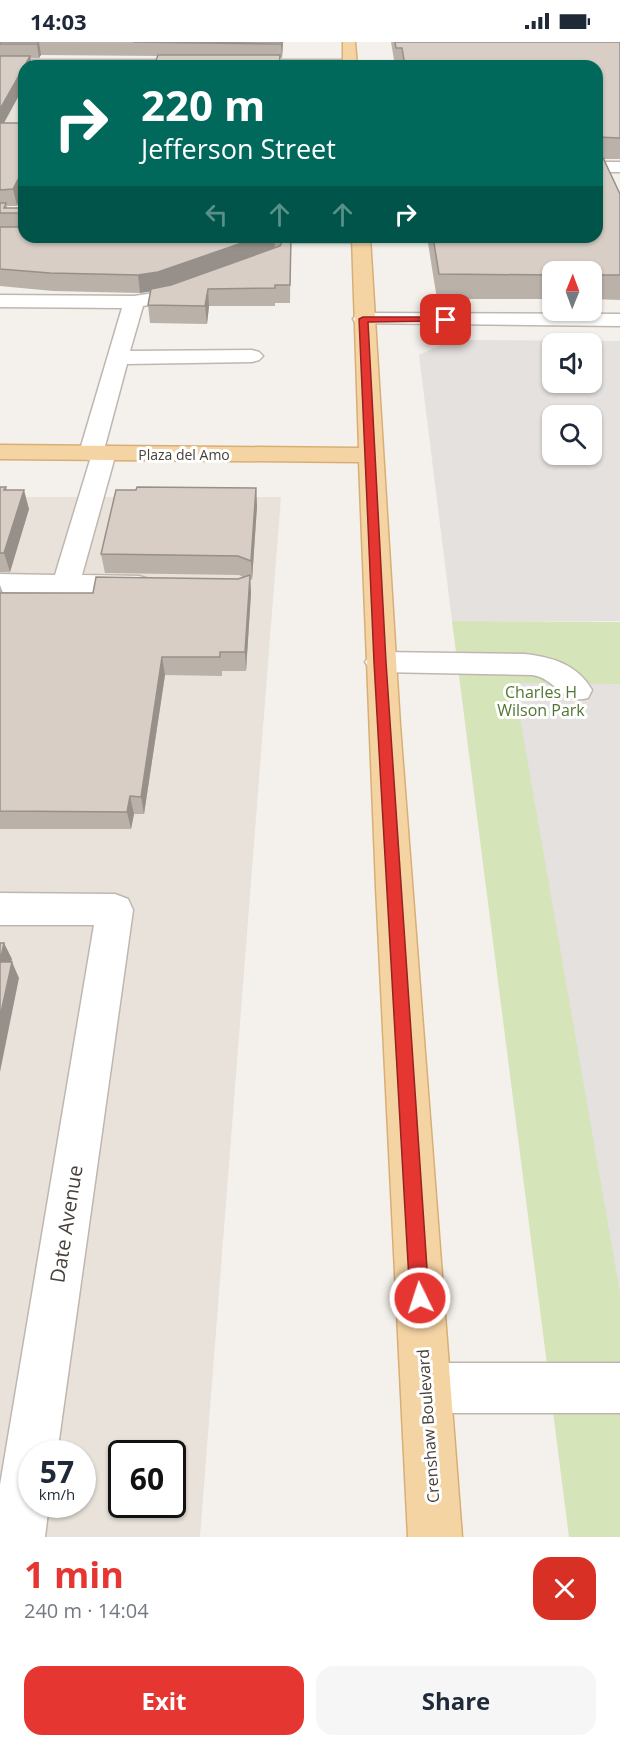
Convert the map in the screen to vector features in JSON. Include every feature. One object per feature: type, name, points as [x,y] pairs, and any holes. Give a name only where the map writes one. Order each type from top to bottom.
[{"type":"main road","name":"Crenshaw Boulevard","points":[[361,243],[380,662],[435,1537]]},
{"type":"main road","name":"Plaza del Amo","points":[[0,452],[369,455]]},
{"type":"street","points":[[58,60],[64,49]]},
{"type":"street","points":[[199,60],[224,56],[282,54],[288,51]]},
{"type":"street","points":[[224,56],[250,60]]},
{"type":"street","points":[[0,64],[18,64]]},
{"type":"street","points":[[603,167],[620,167]]},
{"type":"street","points":[[274,257],[298,243]]},
{"type":"street","points":[[0,301],[134,302],[165,297],[208,281]]},
{"type":"street","points":[[66,584],[134,302]]},
{"type":"street","points":[[363,319],[620,320]]},
{"type":"street","points":[[119,358],[252,356]]},
{"type":"street","points":[[0,583],[169,585]]},
{"type":"street","points":[[380,662],[546,666],[565,674],[578,690]]},
{"type":"street","name":"Date Avenue","points":[[0,909],[114,910],[18,1537]]},
{"type":"street","points":[[426,1388],[620,1388]]},
{"type":"shaded area","points":[[0,68],[18,68],[18,124],[0,155]]},
{"type":"shaded area","points":[[453,340],[542,341],[542,393],[602,393],[602,341],[620,341],[620,621],[452,621],[419,355]]},
{"type":"shaded area","points":[[0,497],[281,497],[200,1537],[0,1537]]},
{"type":"shaded area","points":[[514,683],[620,684],[620,1293]]},
{"type":"green space","name":"Charles H Wilson Park","points":[[452,621],[620,622],[620,1537],[569,1537]]},
{"type":"building","points":[[0,42],[38,42],[37,44],[0,44]]},
{"type":"building","points":[[133,42],[282,42],[281,44]]},
{"type":"building","points":[[395,42],[620,42],[620,138],[603,137],[603,60],[404,60],[402,48],[396,48]]},
{"type":"building","points":[[158,55],[280,55],[280,60],[156,60]]},
{"type":"building","points":[[0,56],[30,56],[28,60],[18,60],[18,77],[0,109]]},
{"type":"building","points":[[0,123],[18,123],[18,179],[13,189],[0,190]]},
{"type":"building","points":[[603,158],[620,194],[620,275],[602,275],[602,261],[542,261],[542,275],[439,274],[434,243],[603,243]]},
{"type":"building","points":[[0,203],[6,203],[4,208],[18,208],[18,213],[0,213]]},
{"type":"building","points":[[0,227],[18,227],[18,243],[242,243],[158,272],[138,275],[50,273],[0,269]]},
{"type":"building","points":[[282,243],[291,243],[290,285],[275,285],[275,288],[208,289],[205,306],[148,305],[151,289],[171,285],[280,246]]},
{"type":"building","points":[[0,487],[6,487],[4,490],[24,490],[4,553],[0,553]]},
{"type":"building","points":[[137,487],[256,488],[251,561],[238,556],[101,554],[116,490],[136,490]]},
{"type":"building","points":[[250,575],[245,652],[220,652],[220,657],[162,657],[141,797],[130,796],[127,812],[0,811],[0,593],[93,593],[96,577],[238,579]]},
{"type":"building","points":[[0,943],[4,943],[0,962]]},
{"type":"building","points":[[0,962],[12,962],[0,1017]]},
{"type":"route","points":[[420,1298],[380,662],[363,319],[446,320]]}]
